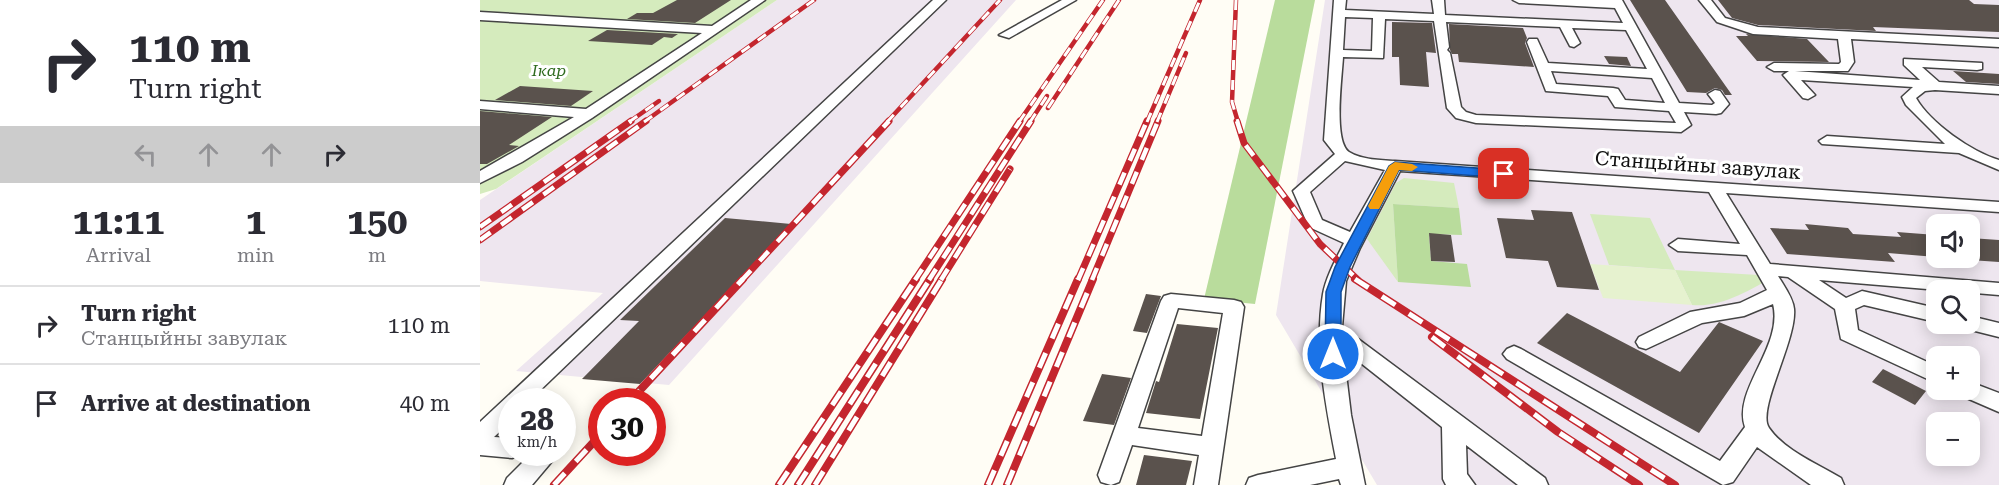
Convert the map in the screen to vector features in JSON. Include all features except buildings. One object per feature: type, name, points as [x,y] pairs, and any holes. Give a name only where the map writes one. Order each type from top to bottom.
[{"type":"street","points":[[480,178],[590,114],[759,0]]},
{"type":"street","points":[[529,388],[940,0]]},
{"type":"street","points":[[1005,35],[1070,0]]},
{"type":"street","points":[[1337,53],[1378,55],[1387,0]]},
{"type":"street","points":[[1438,0],[1438,18],[1454,108],[1461,115],[1476,119],[1681,128],[1684,125],[1617,3],[1519,0]]},
{"type":"street","points":[[1705,0],[1721,20],[1736,27],[1757,32],[1999,43]]},
{"type":"street","points":[[1356,242],[1315,223],[1301,191],[1343,156],[1332,140],[1340,7],[1383,16],[1631,27]]},
{"type":"street","points":[[480,16],[714,30]]},
{"type":"street","points":[[1564,23],[1574,43]]},
{"type":"street","points":[[1774,68],[1843,68],[1848,62],[1844,35]]},
{"type":"street","points":[[1533,42],[1551,88],[1613,92],[1620,104],[1716,110],[1722,104],[1715,94]]},
{"type":"street","points":[[1935,86],[1909,62],[1977,66]]},
{"type":"street","points":[[1542,67],[1657,74]]},
{"type":"street","points":[[1808,95],[1790,75],[1895,80],[1935,86],[1999,90]]},
{"type":"street","points":[[1935,86],[1921,87],[1909,97],[1913,105],[1958,148],[1977,159],[1999,165]]},
{"type":"street","points":[[480,105],[590,114]]},
{"type":"street","points":[[1827,141],[1958,148]]},
{"type":"street","name":"Станцыйны завулак","points":[[1343,156],[1362,162],[1395,166],[1999,207]]},
{"type":"street","points":[[1258,485],[1351,476],[1338,397],[1333,331],[1333,292],[1395,166]]},
{"type":"street","points":[[1714,187],[1784,300],[1786,316],[1778,349],[1753,411],[1756,430],[1785,456],[1832,485]]},
{"type":"street","points":[[1678,245],[1752,250]]},
{"type":"street","points":[[1763,269],[1999,289]]},
{"type":"street","points":[[1794,272],[1845,306]]},
{"type":"street","points":[[1646,342],[1697,317],[1744,309],[1773,296],[1777,290]]},
{"type":"street","points":[[1845,306],[1862,298],[1926,313]]},
{"type":"street","points":[[1110,475],[1171,301],[1234,307],[1206,485]]},
{"type":"street","points":[[1845,306],[1848,334],[1926,370]]},
{"type":"street","points":[[1980,325],[1999,330]]},
{"type":"street","points":[[1333,331],[1536,485]]},
{"type":"street","points":[[1514,354],[1724,475],[1756,430]]},
{"type":"street","points":[[1980,394],[1999,403]]},
{"type":"street","points":[[480,436],[498,418]]},
{"type":"street","points":[[1453,423],[1455,479],[1463,485]]},
{"type":"street","points":[[1124,435],[1212,447]]},
{"type":"street","points":[[480,445],[498,447]]},
{"type":"street","points":[[516,485],[534,466]]},
{"type":"shaded area","points":[[777,0],[1016,0],[669,385],[516,371],[603,293],[480,281],[480,200]]},
{"type":"shaded area","points":[[1325,0],[1999,0],[1999,485],[1377,485],[1276,315]]},
{"type":"green space","name":"Ікар","points":[[480,0],[777,0],[496,189],[480,194]]},
{"type":"green space","points":[[1275,0],[1315,0],[1255,304],[1204,299]]},
{"type":"green space","points":[[1404,178],[1454,183],[1459,208],[1393,204],[1398,282],[1367,239],[1396,183]]},
{"type":"green space","points":[[1393,204],[1459,208],[1462,235],[1429,234],[1431,261],[1467,264],[1471,287],[1398,282]]},
{"type":"green space","points":[[1590,214],[1650,218],[1675,270],[1609,265]]},
{"type":"green space","points":[[1590,264],[1675,270],[1692,305],[1603,298]]},
{"type":"green space","points":[[1675,270],[1775,276],[1724,301],[1692,305]]},
{"type":"railway","points":[[644,122],[814,0]]},
{"type":"railway","points":[[887,122],[1000,0]]},
{"type":"railway","points":[[1019,122],[1103,0]]},
{"type":"railway","points":[[1048,108],[1119,0]]},
{"type":"railway","points":[[1147,122],[1200,0]]},
{"type":"railway","points":[[1236,0],[1232,102],[1238,122]]},
{"type":"railway","points":[[1157,122],[1186,53]]},
{"type":"railway","points":[[1030,122],[1047,96]]},
{"type":"railway","points":[[629,122],[659,101]]},
{"type":"railway","points":[[480,227],[631,121]]},
{"type":"railway","points":[[480,240],[646,121]]},
{"type":"railway","points":[[742,280],[889,121]]},
{"type":"railway","points":[[915,280],[1020,121]]},
{"type":"railway","points":[[929,280],[1031,121]]},
{"type":"railway","points":[[1078,280],[1147,121]]},
{"type":"railway","points":[[1092,280],[1158,121]]},
{"type":"railway","points":[[1237,121],[1244,143],[1320,244],[1358,280]]},
{"type":"railway","points":[[941,280],[1010,169]]},
{"type":"railway","points":[[642,388],[743,279]]},
{"type":"railway","points":[[779,485],[916,279]]},
{"type":"railway","points":[[798,485],[930,279]]},
{"type":"railway","points":[[815,485],[942,279]]},
{"type":"railway","points":[[988,485],[1078,279]]},
{"type":"railway","points":[[1007,485],[1093,279]]},
{"type":"railway","points":[[1355,279],[1675,485]]},
{"type":"railway","points":[[1432,337],[1558,432],[1639,485]]},
{"type":"railway","points":[[554,485],[588,448]]},
{"type":"slow traffic","points":[[1374,206],[1395,166],[1412,167]]},
{"type":"route","points":[[1333,354],[1333,292],[1342,267],[1395,166],[1504,174]]}]
